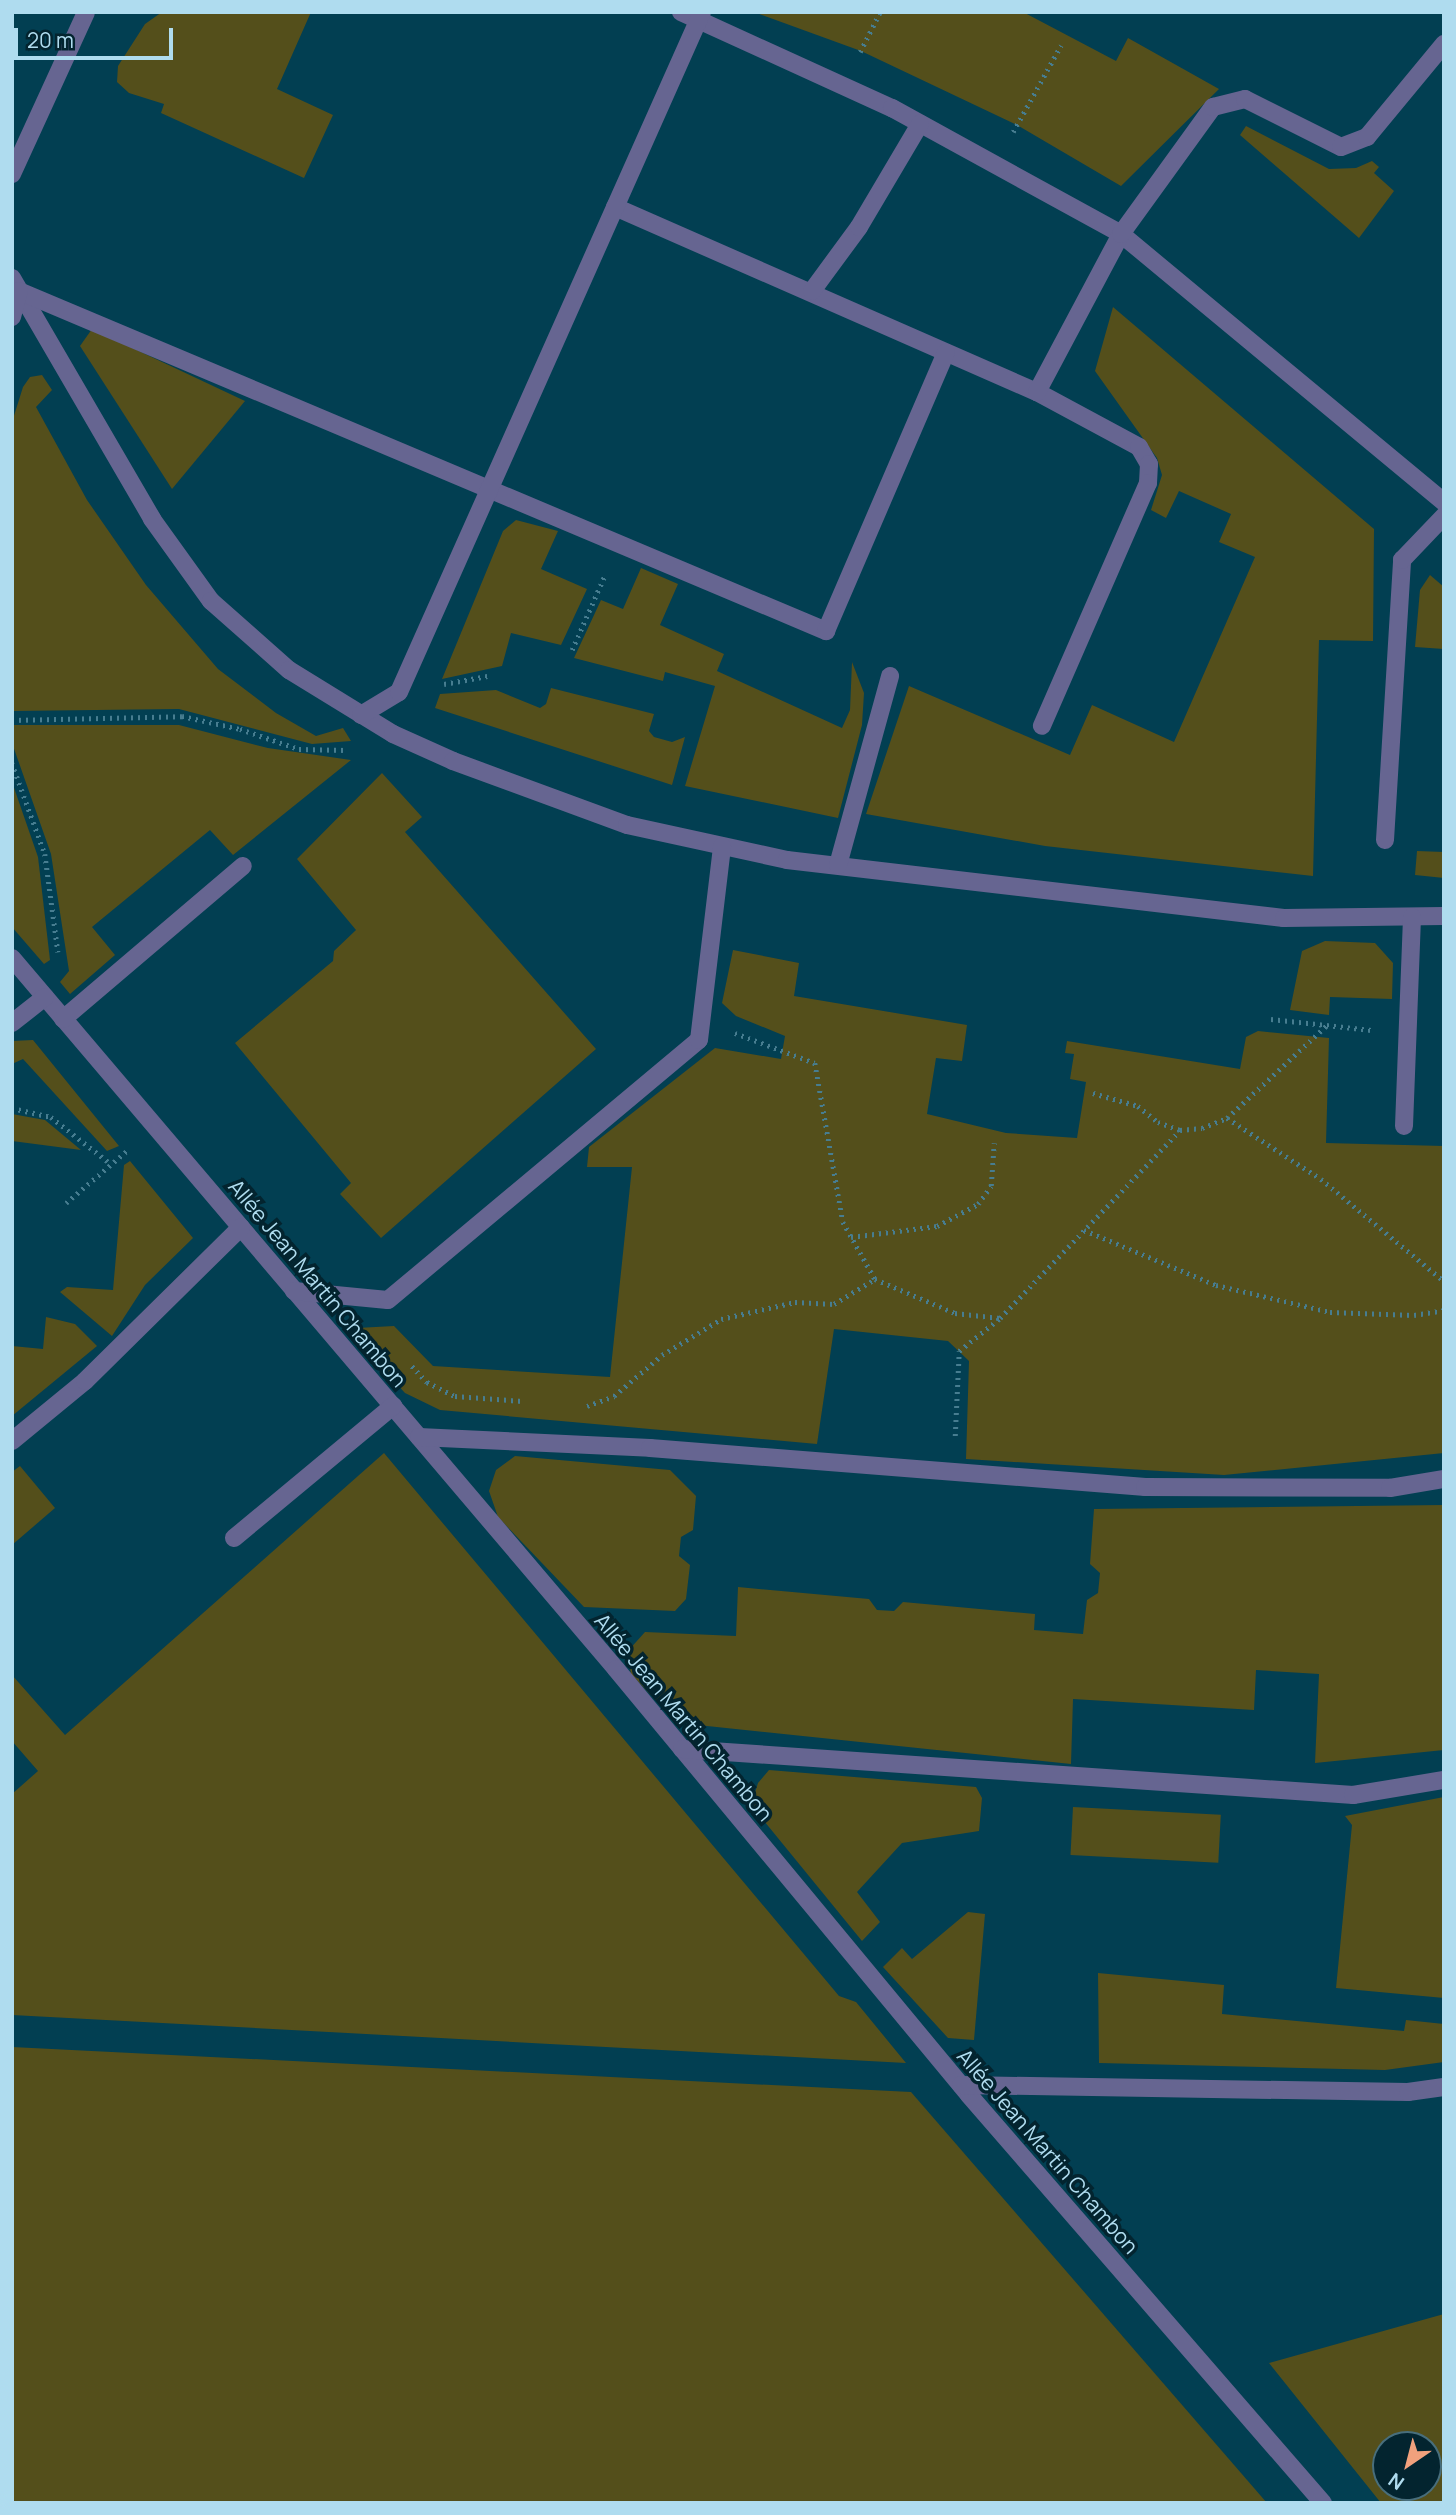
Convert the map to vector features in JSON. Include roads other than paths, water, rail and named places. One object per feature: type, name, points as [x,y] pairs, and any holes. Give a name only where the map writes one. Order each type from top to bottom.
[{"type":"street","points":[[12,174],[86,12]]},
{"type":"street","points":[[681,12],[700,16],[919,124],[1121,234],[1444,502]]},
{"type":"street","points":[[361,715],[399,692],[700,16]]},
{"type":"street","points":[[1037,392],[1121,234],[1213,107],[1245,99],[1341,147],[1367,137],[1444,44]]},
{"type":"street","points":[[813,291],[859,227],[919,124]]},
{"type":"street","points":[[615,207],[813,291],[1037,392],[1139,447],[1149,464],[1148,483],[1042,726]]},
{"type":"street","points":[[15,285],[489,490],[826,631],[946,353]]},
{"type":"street","points":[[12,317],[15,285]]},
{"type":"street","points":[[15,285],[152,519],[211,601],[289,670],[361,715],[453,761],[627,825],[838,865],[1284,918],[1444,916]]},
{"type":"street","points":[[1385,840],[1402,560],[1444,516]]},
{"type":"street","points":[[838,865],[890,676]]},
{"type":"street","points":[[294,1291],[388,1300],[699,1040],[722,845]]},
{"type":"street","points":[[63,1018],[243,866]]},
{"type":"street","points":[[1404,1126],[1412,917]]},
{"type":"street","name":"Allée Jean Martin Chambon","points":[[12,958],[682,1749],[961,2085],[1323,2503]]},
{"type":"street","points":[[12,1023],[46,997]]},
{"type":"street","points":[[12,1441],[85,1381],[241,1227]]},
{"type":"street","points":[[234,1538],[393,1406]]},
{"type":"street","points":[[419,1437],[650,1448],[1145,1487],[1390,1488],[1444,1479]]},
{"type":"street","points":[[682,1749],[1353,1795],[1444,1780]]},
{"type":"street","points":[[961,2085],[1408,2092],[1444,2087]]}]
